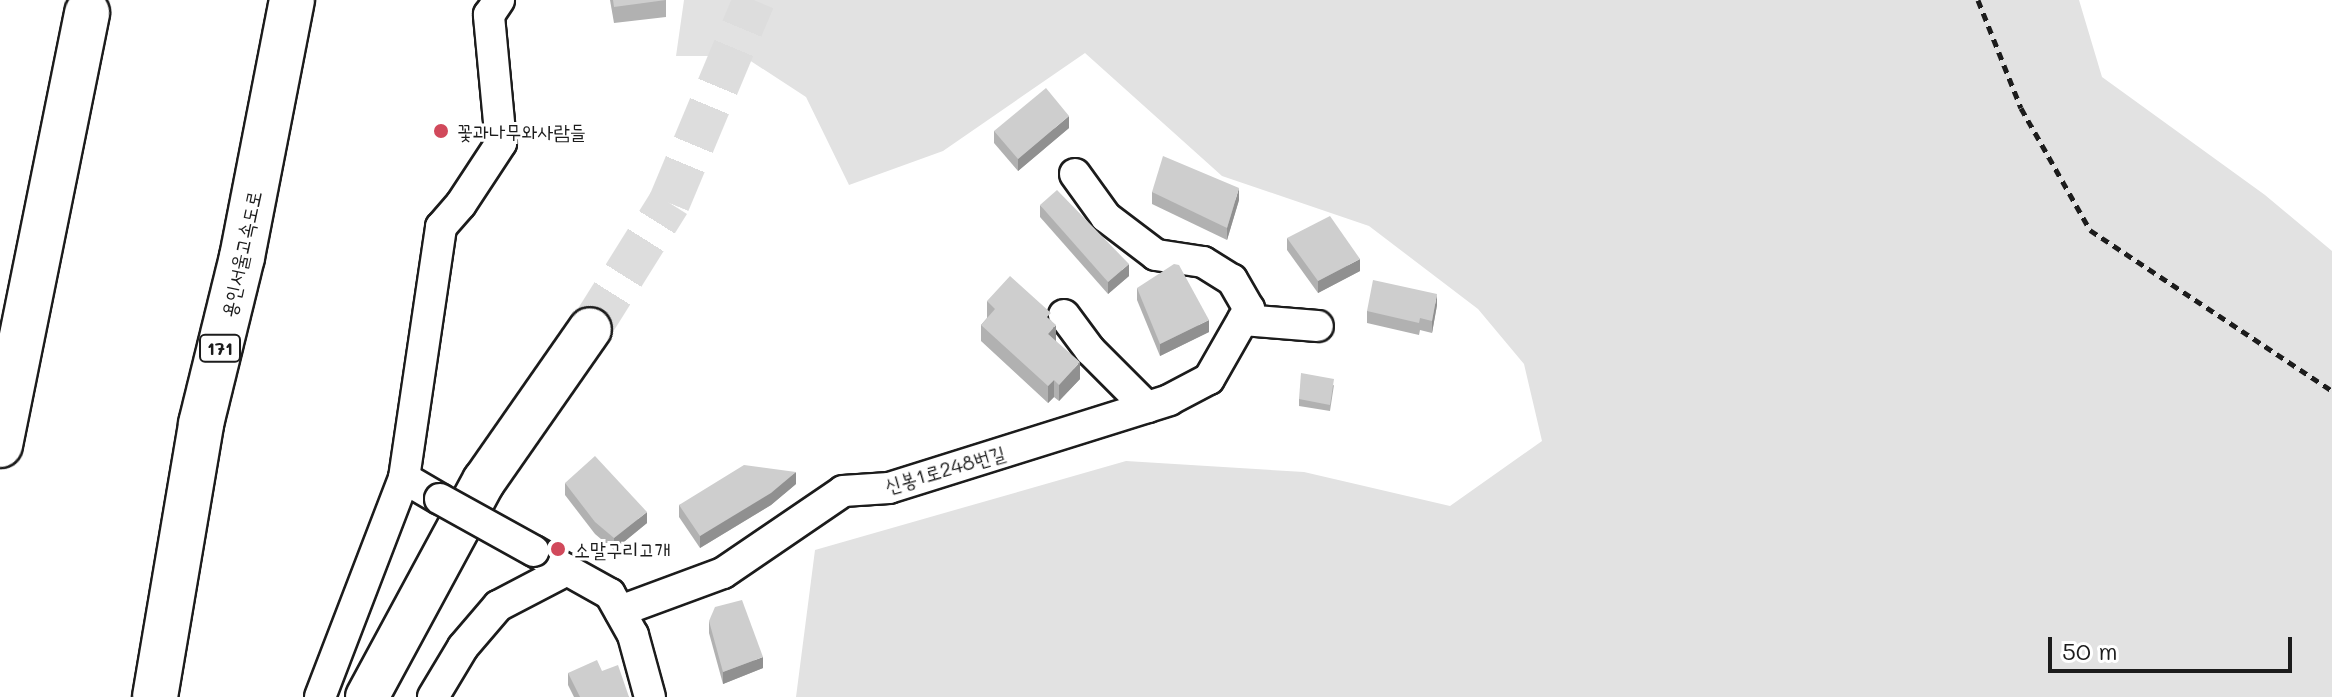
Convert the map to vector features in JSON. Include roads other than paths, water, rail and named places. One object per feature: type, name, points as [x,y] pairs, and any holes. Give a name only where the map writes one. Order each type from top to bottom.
[{"type":"highway","name":"용인서울고속도로","points":[[155,697],[201,424],[242,257],[292,0]]},
{"type":"highway","points":[[0,445],[87,13]]},
{"type":"street","points":[[320,697],[404,478],[441,227],[461,204],[501,143],[489,15],[499,0]]},
{"type":"street","points":[[1075,174],[1106,217],[1156,255],[1203,262],[1232,280],[1246,314],[1318,326]]},
{"type":"street","name":"신봉1로248번길","points":[[620,611],[723,573],[843,491],[889,488],[1147,407],[1209,379],[1246,314]]},
{"type":"street","points":[[1064,315],[1090,350],[1147,407]]},
{"type":"street","points":[[367,697],[484,481],[590,329]]},
{"type":"street","points":[[404,478],[610,594],[633,635],[650,697]]},
{"type":"street","points":[[433,697],[463,647],[498,606],[567,570]]},
{"type":"tunnel","points":[[590,329],[669,203],[754,0]]},
{"type":"place","name":"꽃과나무와사람들","points":[[441,131]]},
{"type":"place","name":"소말구리고개","points":[[558,549]]}]
